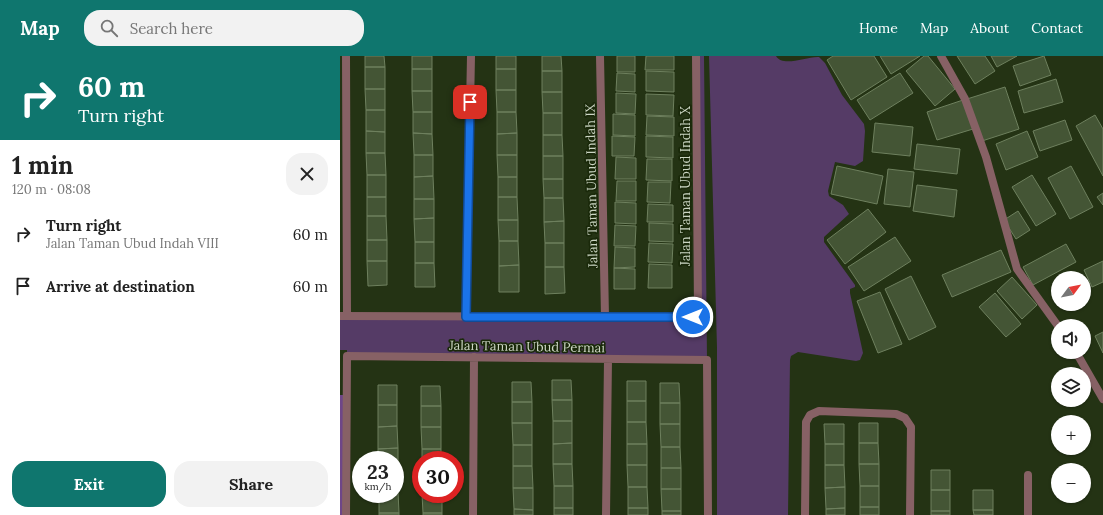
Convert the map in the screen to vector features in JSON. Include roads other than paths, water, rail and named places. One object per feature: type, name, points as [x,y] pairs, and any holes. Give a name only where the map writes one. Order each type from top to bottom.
[{"type":"street","points":[[346,56],[343,316],[605,317]]},
{"type":"street","points":[[466,317],[471,56]]},
{"type":"street","name":"Jalan Taman Ubud Indah IX","points":[[600,56],[605,317]]},
{"type":"street","name":"Jalan Taman Ubud Indah X","points":[[605,317],[691,317],[698,311],[696,56]]},
{"type":"street","points":[[941,56],[965,99],[986,157],[1017,269],[1053,319]]},
{"type":"street","name":"Jalan Taman Ubud Permai","points":[[344,395],[347,356],[707,360],[708,515]]},
{"type":"street","points":[[473,515],[474,357]]},
{"type":"street","points":[[1080,359],[1103,399]]},
{"type":"street","points":[[606,515],[608,360]]},
{"type":"street","points":[[344,395],[346,515]]},
{"type":"street","points":[[806,515],[806,422],[810,415],[819,411],[896,414],[905,418],[911,427],[910,515]]},
{"type":"street","points":[[1028,475],[1028,515]]}]
